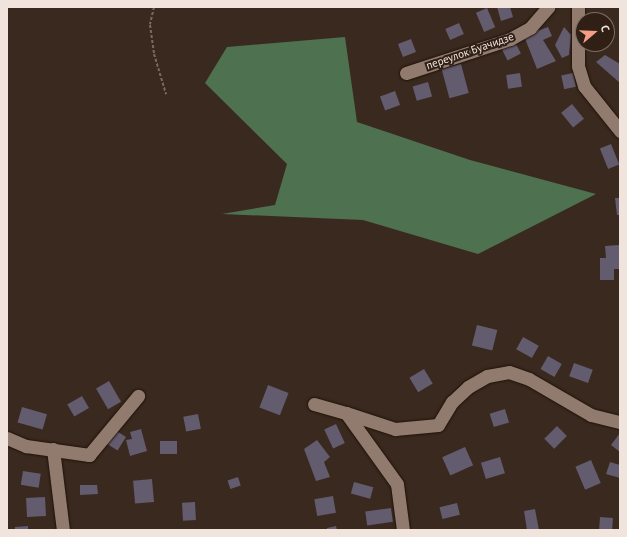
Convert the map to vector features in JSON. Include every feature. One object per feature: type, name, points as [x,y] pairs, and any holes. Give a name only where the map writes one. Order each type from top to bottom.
[{"type":"street","name":"переулок Буачидзе","points":[[406,73],[510,39],[530,28],[548,7]]},
{"type":"street","points":[[578,7],[578,66],[584,86],[620,131]]},
{"type":"street","points":[[314,404],[395,428],[438,425],[452,402],[468,387],[487,376],[509,372],[529,379],[591,415],[620,422]]},
{"type":"street","points":[[7,438],[26,446],[89,455],[138,396]]},
{"type":"street","points":[[346,413],[397,484],[403,530]]},
{"type":"street","points":[[53,450],[63,530]]},
{"type":"path","points":[[154,7],[150,25],[154,54],[166,94]]},
{"type":"green space","points":[[345,37],[357,122],[470,160],[596,194],[478,254],[363,220],[222,214],[275,205],[287,164],[205,83],[227,47]]},
{"type":"building","points":[[497,7],[510,7],[513,17],[501,21]]},
{"type":"building","points":[[487,8],[495,27],[484,32],[476,13]]},
{"type":"building","points":[[459,23],[464,34],[450,40],[445,29]]},
{"type":"building","points":[[548,27],[552,36],[543,40],[556,61],[537,69],[524,36]]},
{"type":"building","points":[[564,27],[571,35],[569,55],[562,58],[555,45]]},
{"type":"building","points":[[411,39],[416,52],[403,57],[398,44]]},
{"type":"building","points":[[515,42],[521,54],[508,60],[502,49]]},
{"type":"building","points":[[605,55],[620,64],[620,83],[596,62]]},
{"type":"building","points":[[461,64],[469,93],[449,98],[442,69]]},
{"type":"building","points":[[520,73],[522,87],[508,89],[506,75]]},
{"type":"building","points":[[573,73],[576,87],[564,89],[561,75]]},
{"type":"building","points":[[428,82],[432,96],[417,101],[413,86]]},
{"type":"building","points":[[395,91],[400,105],[385,111],[380,96]]},
{"type":"building","points":[[572,104],[584,119],[573,128],[561,113]]},
{"type":"building","points":[[611,144],[619,164],[608,169],[600,148]]},
{"type":"building","points":[[615,198],[620,198],[620,215],[617,215]]},
{"type":"building","points":[[619,245],[620,269],[614,269],[614,280],[600,280],[600,258],[606,258],[605,246]]},
{"type":"building","points":[[477,325],[497,330],[492,350],[472,345]]},
{"type":"building","points":[[523,337],[539,346],[532,358],[516,349]]},
{"type":"building","points":[[548,356],[562,364],[554,377],[540,369]]},
{"type":"building","points":[[574,363],[593,370],[588,383],[569,376]]},
{"type":"building","points":[[424,369],[433,384],[418,392],[409,378]]},
{"type":"building","points":[[109,381],[121,402],[108,409],[96,388]]},
{"type":"building","points":[[268,385],[289,393],[280,415],[259,407]]},
{"type":"building","points":[[82,396],[89,408],[74,417],[67,404]]},
{"type":"building","points":[[22,407],[47,414],[43,430],[18,422]]},
{"type":"building","points":[[505,409],[509,422],[494,427],[490,414]]},
{"type":"building","points":[[198,414],[201,429],[186,432],[183,417]]},
{"type":"building","points":[[336,424],[345,443],[333,449],[324,429]]},
{"type":"building","points":[[557,426],[567,436],[554,449],[544,439]]},
{"type":"building","points":[[141,429],[147,451],[130,456],[126,440],[132,439],[130,432]]},
{"type":"building","points":[[115,430],[126,437],[118,450],[107,444]]},
{"type":"building","points":[[620,433],[620,452],[611,445]]},
{"type":"building","points":[[317,440],[330,457],[324,462],[330,477],[316,481],[304,449]]},
{"type":"building","points":[[160,441],[177,441],[177,454],[160,454]]},
{"type":"building","points":[[465,447],[473,465],[450,475],[442,457]]},
{"type":"building","points":[[500,457],[505,473],[486,479],[481,463]]},
{"type":"building","points":[[591,460],[601,483],[585,490],[575,467]]},
{"type":"building","points":[[610,462],[620,465],[620,478],[606,474]]},
{"type":"building","points":[[23,471],[41,474],[39,488],[21,485]]},
{"type":"building","points":[[238,477],[241,486],[230,489],[228,480]]},
{"type":"building","points":[[152,479],[154,502],[135,504],[133,481]]},
{"type":"building","points":[[354,482],[373,487],[370,499],[351,494]]},
{"type":"building","points":[[80,485],[97,485],[98,494],[80,495]]},
{"type":"building","points":[[333,496],[336,513],[317,516],[314,499]]},
{"type":"building","points":[[45,497],[46,516],[27,517],[26,498]]},
{"type":"building","points":[[195,502],[196,520],[183,521],[182,503]]},
{"type":"building","points":[[457,503],[460,515],[442,519],[440,507]]},
{"type":"building","points":[[391,508],[393,522],[367,525],[365,512]]},
{"type":"building","points":[[535,509],[539,530],[527,530],[524,511]]},
{"type":"building","points":[[600,517],[613,518],[612,530],[599,530]]},
{"type":"building","points":[[28,526],[28,530],[15,530],[15,527]]},
{"type":"building","points":[[336,526],[337,530],[327,530],[327,528]]}]
